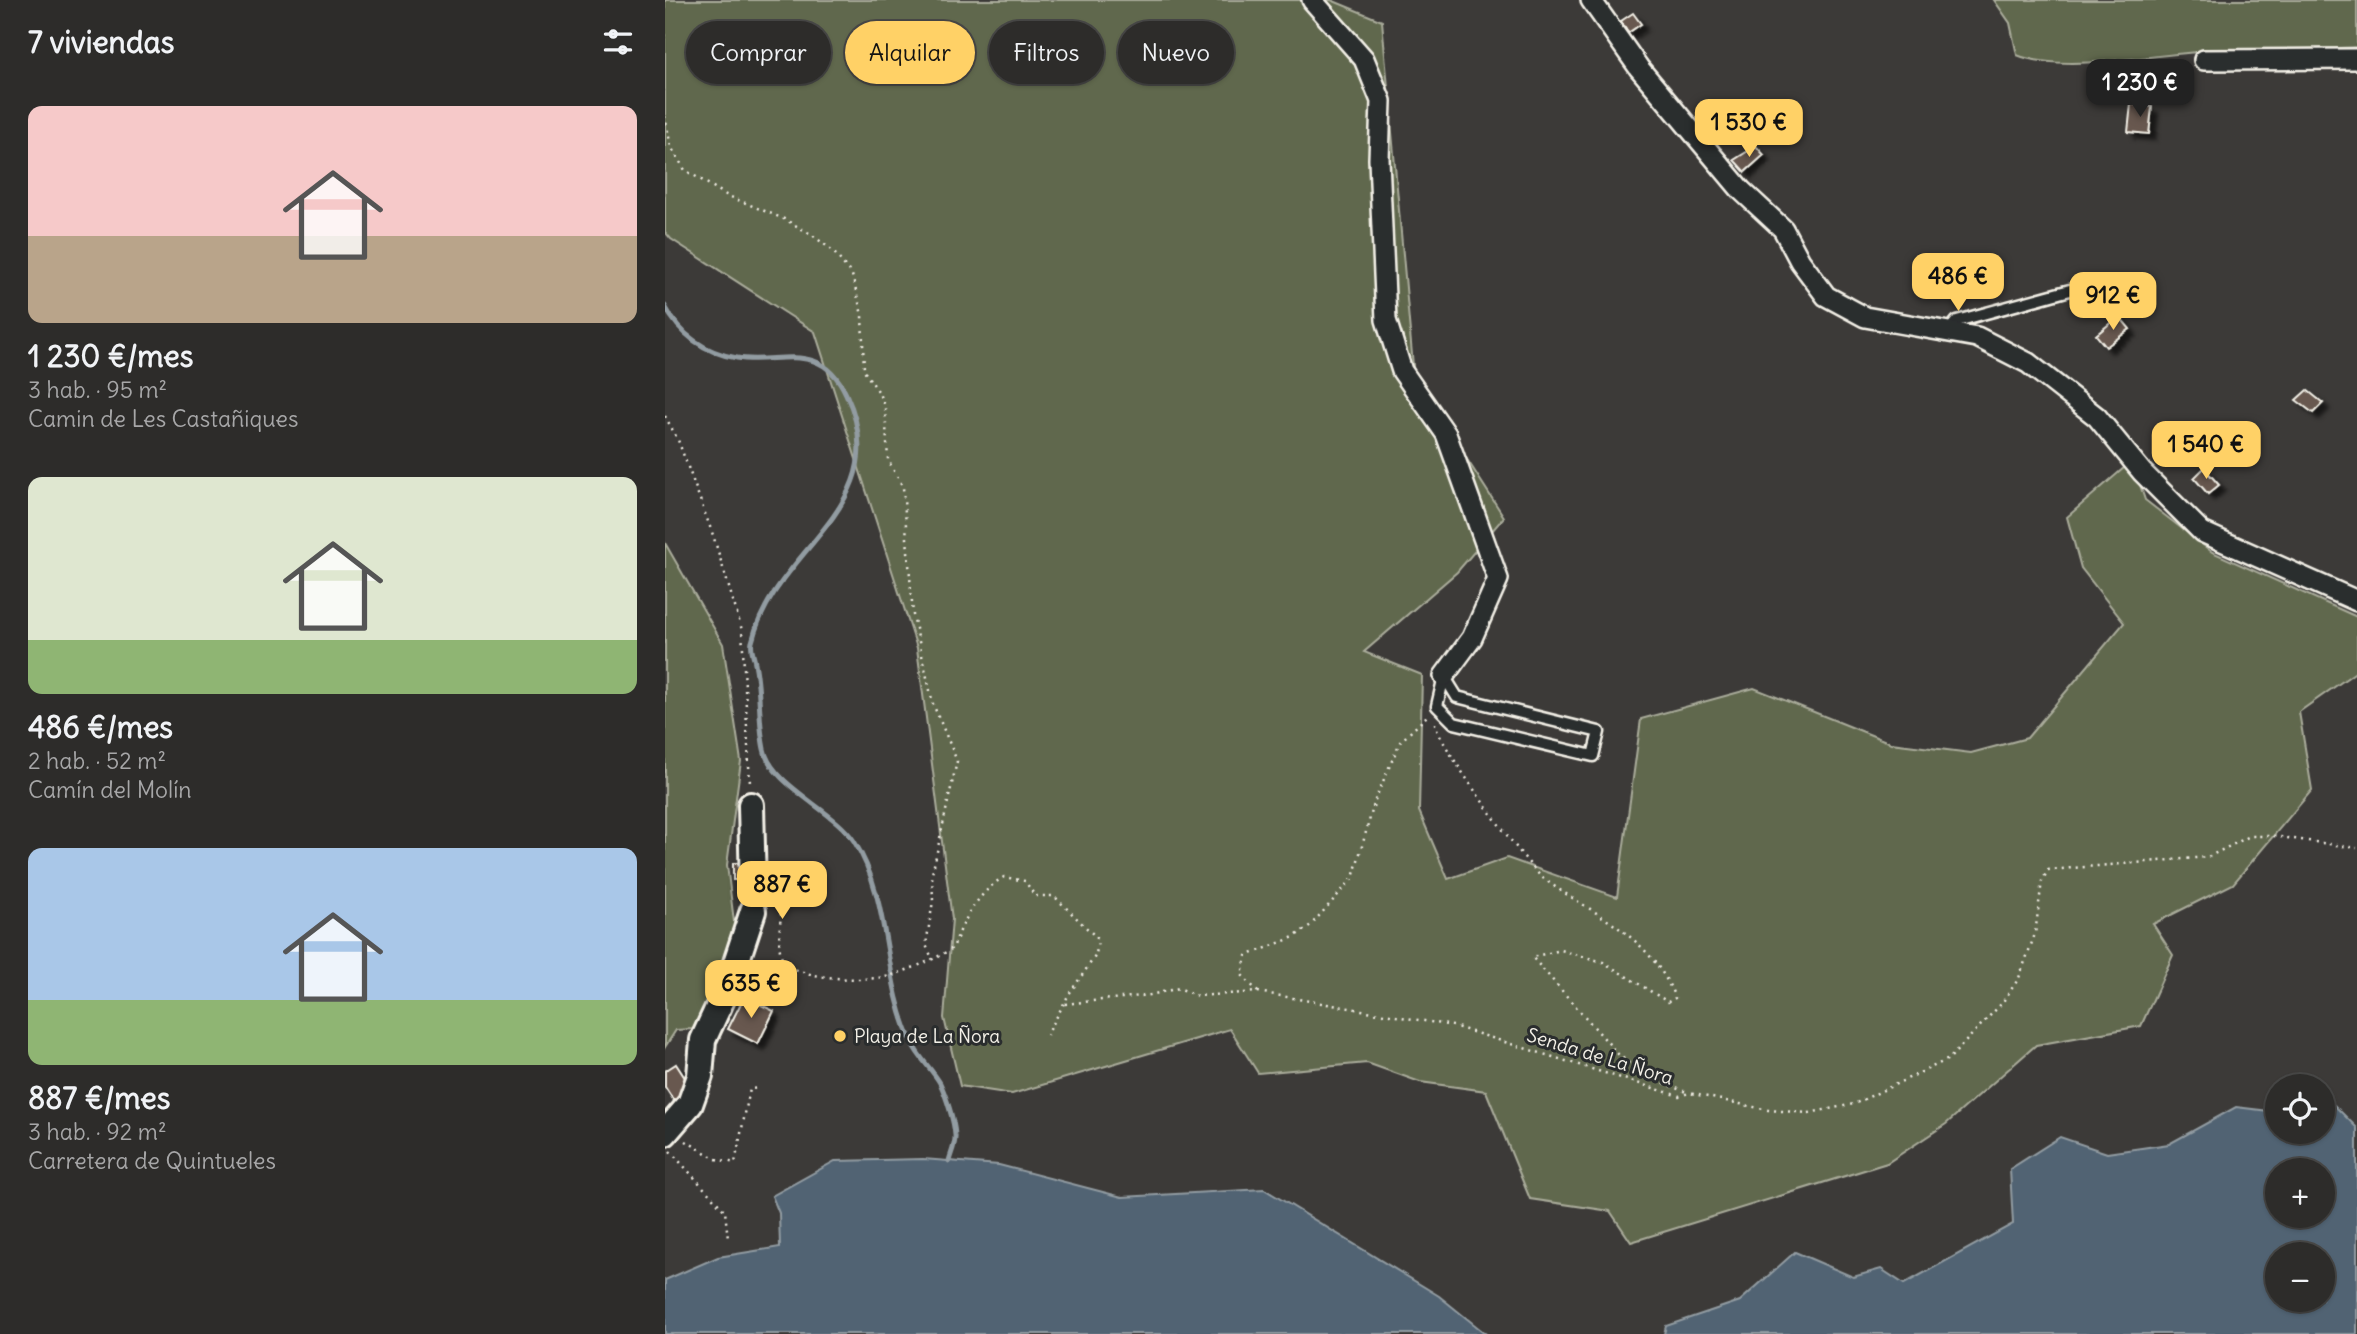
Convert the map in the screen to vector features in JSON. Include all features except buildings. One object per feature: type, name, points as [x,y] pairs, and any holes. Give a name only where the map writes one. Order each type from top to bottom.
[{"type":"street","points":[[1312,0],[1364,59],[1381,101],[1379,159],[1386,320],[1402,371],[1445,434],[1498,579],[1472,639],[1444,676]]},
{"type":"street","points":[[1591,0],[1639,68],[1741,190],[1783,229],[1800,261],[1826,296],[1865,317],[1977,337],[2018,358],[2097,417],[2142,472],[2202,533],[2357,601]]},
{"type":"street","points":[[2204,60],[2357,59]]},
{"type":"street","points":[[667,1136],[689,1104],[700,1076],[703,1040],[729,984],[753,900],[751,805]]},
{"type":"lane","points":[[1947,332],[1957,321],[2070,290]]},
{"type":"lane","points":[[1444,676],[1457,697],[1599,732],[1594,756],[1454,723],[1437,706],[1444,676]]},
{"type":"path","points":[[665,116],[671,147],[685,170],[726,195],[784,219],[811,234],[832,250],[852,275],[862,315],[864,371],[878,390],[885,408],[887,452],[902,487],[913,615],[933,704],[957,761],[932,874],[933,901],[926,945],[933,960]]},
{"type":"path","points":[[665,416],[678,440],[704,511],[742,630],[751,805]]},
{"type":"path","points":[[1258,992],[1242,975],[1246,956],[1294,937],[1311,925],[1353,878],[1375,800],[1400,742],[1437,706]]},
{"type":"path","points":[[1437,706],[1435,728],[1452,758],[1520,853],[1542,878],[1620,926],[1668,979],[1675,998],[1668,1002],[1603,962],[1561,950],[1532,957],[1618,1054],[1644,1076],[1689,1093]]},
{"type":"path","name":"Senda de La Ñora","points":[[1065,1004],[1096,1002],[1179,988],[1197,996],[1258,992],[1454,1026],[1679,1096],[1689,1093],[1768,1110],[1809,1114],[1854,1104],[1949,1059],[2002,1003],[2019,978],[2035,934],[2042,881],[2049,870],[2208,857],[2250,836],[2274,836],[2357,848]]},
{"type":"path","points":[[752,848],[780,888],[779,947],[783,961],[796,972],[838,978],[880,977],[933,960],[953,948],[963,921],[992,884],[1004,877],[1025,881],[1035,896],[1054,896],[1098,939],[1096,956],[1047,1035]]},
{"type":"path","points":[[667,1136],[701,1152],[735,1163],[750,1089],[759,1088]]},
{"type":"path","points":[[667,1136],[725,1211],[728,1239]]},
{"type":"green space","points":[[665,0],[1331,0],[1382,21],[1414,377],[1504,517],[1457,572],[1364,652],[1422,675],[1419,811],[1448,879],[1507,858],[1617,897],[1641,719],[1754,688],[1891,743],[1971,753],[2027,738],[2124,623],[2081,568],[2067,517],[2132,461],[2145,500],[2212,552],[2357,617],[2357,671],[2299,712],[2312,790],[2233,884],[2153,924],[2173,955],[2141,1026],[2036,1045],[1946,1124],[1887,1163],[1631,1242],[1610,1211],[1530,1199],[1486,1091],[1420,1082],[1367,1063],[1258,1073],[1230,1029],[1012,1094],[960,1086],[944,1018],[952,919],[917,648],[815,332],[671,239],[665,232]]},
{"type":"green space","points":[[1994,0],[2357,0],[2357,47],[2213,51],[2085,63],[2036,60],[2017,55],[2010,23]]},
{"type":"green space","points":[[665,543],[723,644],[741,761],[727,865],[735,930],[723,968],[693,1029],[676,1030],[665,1047]]},
{"type":"water","points":[[2335,1106],[2357,1128],[2357,1334],[1664,1334],[1666,1326],[1740,1301],[1795,1252],[1853,1277],[1881,1269],[1904,1284],[2013,1224],[2010,1169],[2060,1137],[2107,1153],[2169,1144],[2236,1107],[2265,1111],[2265,1144],[2335,1144]]},
{"type":"water","points":[[923,1159],[999,1165],[1122,1197],[1264,1189],[1439,1296],[1486,1334],[665,1334],[665,1280],[718,1257],[780,1247],[779,1213],[772,1196],[835,1161]]},
{"type":"waterway","points":[[665,306],[685,333],[714,352],[737,358],[811,360],[824,366],[836,377],[846,394],[858,433],[857,467],[846,497],[765,608],[752,642],[762,738],[769,762],[778,774],[845,830],[866,864],[881,914],[902,1018],[912,1043],[940,1083],[951,1115],[955,1138],[949,1161]]},
{"type":"place","name":"Playa de La Ñora","points":[[840,1036]]}]
